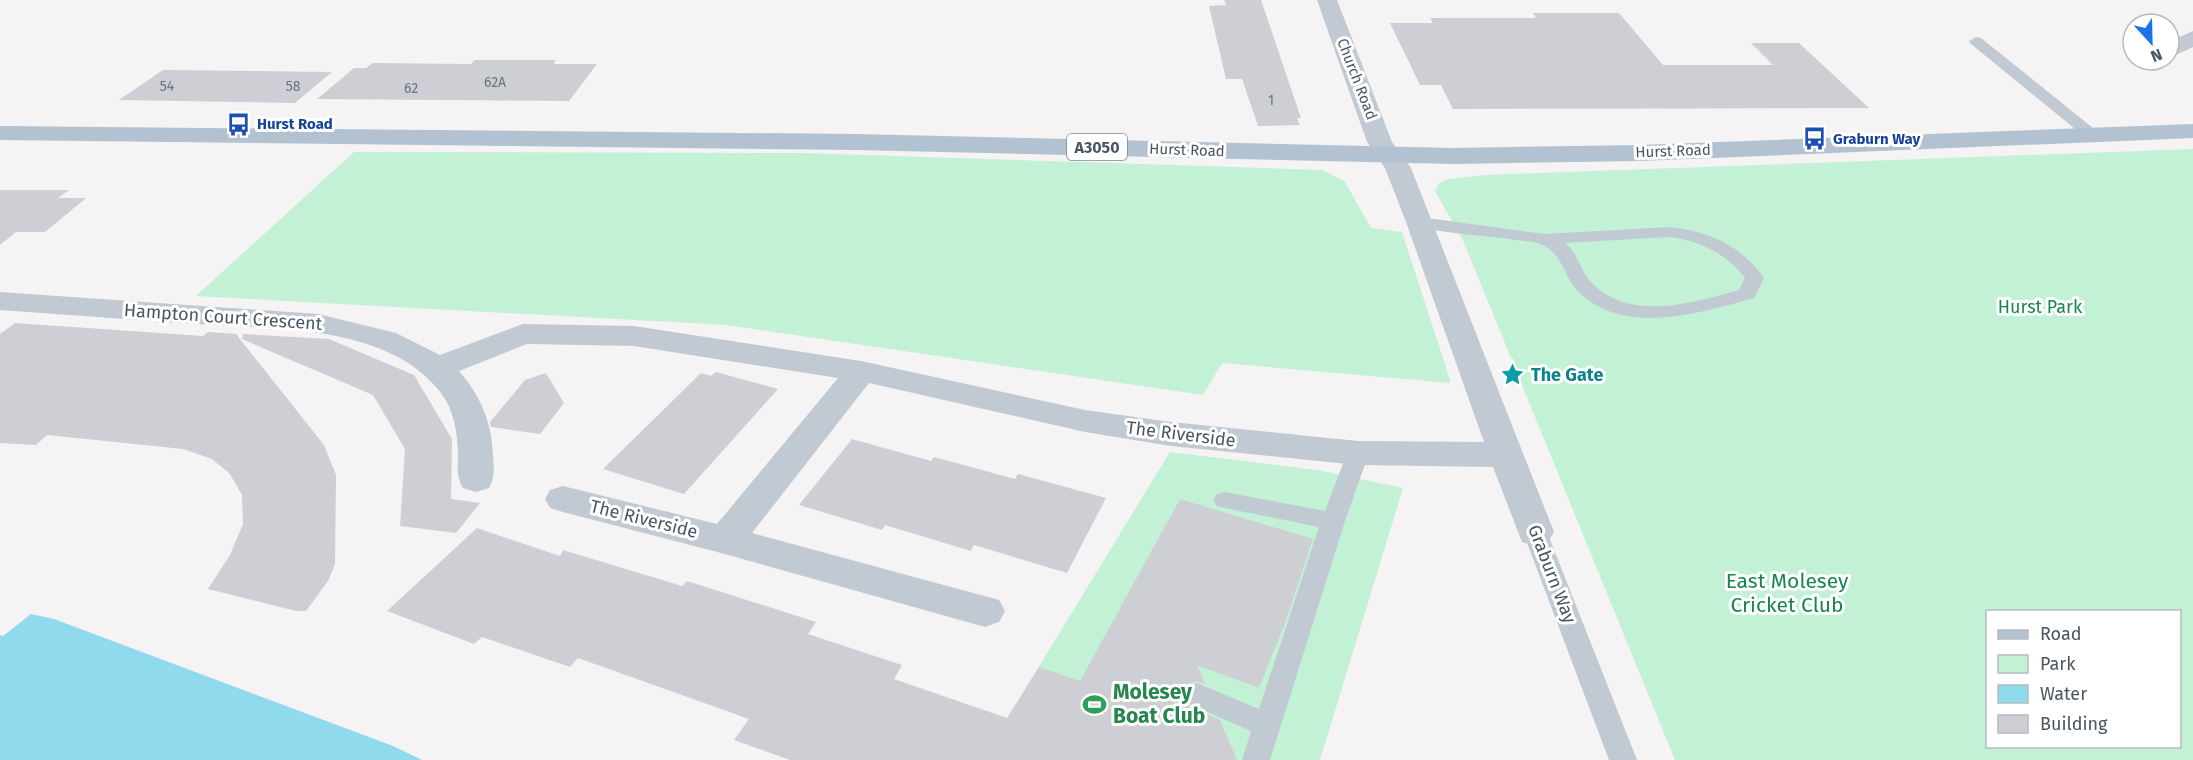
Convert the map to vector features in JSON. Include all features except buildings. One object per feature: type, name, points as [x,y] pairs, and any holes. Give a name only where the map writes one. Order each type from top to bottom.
[{"type":"main road","name":"Hurst Road","points":[[0,133],[903,142],[1389,156],[1640,153],[2193,131]]},
{"type":"street","name":"Church Road","points":[[1327,0],[1380,142],[1389,156]]},
{"type":"street","points":[[1389,156],[1402,177],[1420,222]]},
{"type":"street","name":"Graburn Way","points":[[1420,222],[1535,532]]},
{"type":"street","name":"Hampton Court Crescent","points":[[0,301],[318,323],[360,331],[400,345],[438,367],[456,386],[468,412],[476,446],[476,479]]},
{"type":"street","name":"The Riverside","points":[[438,367],[523,334],[634,336],[861,371],[1085,421],[1171,434],[1358,453],[1505,455]]},
{"type":"street","points":[[725,540],[861,371]]},
{"type":"street","name":"The Riverside","points":[[562,499],[725,540],[985,611]]},
{"type":"lane","points":[[1976,41],[2092,135]]},
{"type":"lane","points":[[1420,222],[1545,239],[1669,232],[1688,234],[1721,246],[1743,261],[1755,278],[1747,294],[1698,308],[1640,313],[1608,304],[1585,287],[1572,268],[1565,252],[1545,239]]},
{"type":"lane","points":[[1256,760],[1333,521],[1358,453]]},
{"type":"lane","points":[[1225,500],[1333,521]]},
{"type":"lane","name":"Graburn Way","points":[[1535,532],[1623,760]]},
{"type":"lane","points":[[1197,695],[1268,725]]},
{"type":"green space","points":[[2193,149],[2193,760],[1675,760],[1462,238],[1435,191],[1439,183],[1449,179],[1486,175]]},
{"type":"green space","points":[[354,152],[803,153],[1323,170],[1345,182],[1371,228],[1402,232],[1451,383],[1222,363],[1203,395],[727,325],[196,296]]},
{"type":"green space","points":[[1170,452],[1317,470],[1403,488],[1320,760],[982,760]]},
{"type":"water","points":[[31,614],[54,619],[393,746],[422,760],[0,760],[0,635],[3,636]]},
{"type":"place","name":"Hurst Road","points":[[239,124]]},
{"type":"place","name":"Graburn Way","points":[[1815,139]]},
{"type":"place","name":"The Gate","points":[[1513,375]]},
{"type":"place","name":"Molesey Boat Club","points":[[1095,704]]},
{"type":"park label","name":"Hurst Park","points":[[2040,307]]},
{"type":"park label","name":"East Molesey Cricket Club","points":[[1787,593]]}]
